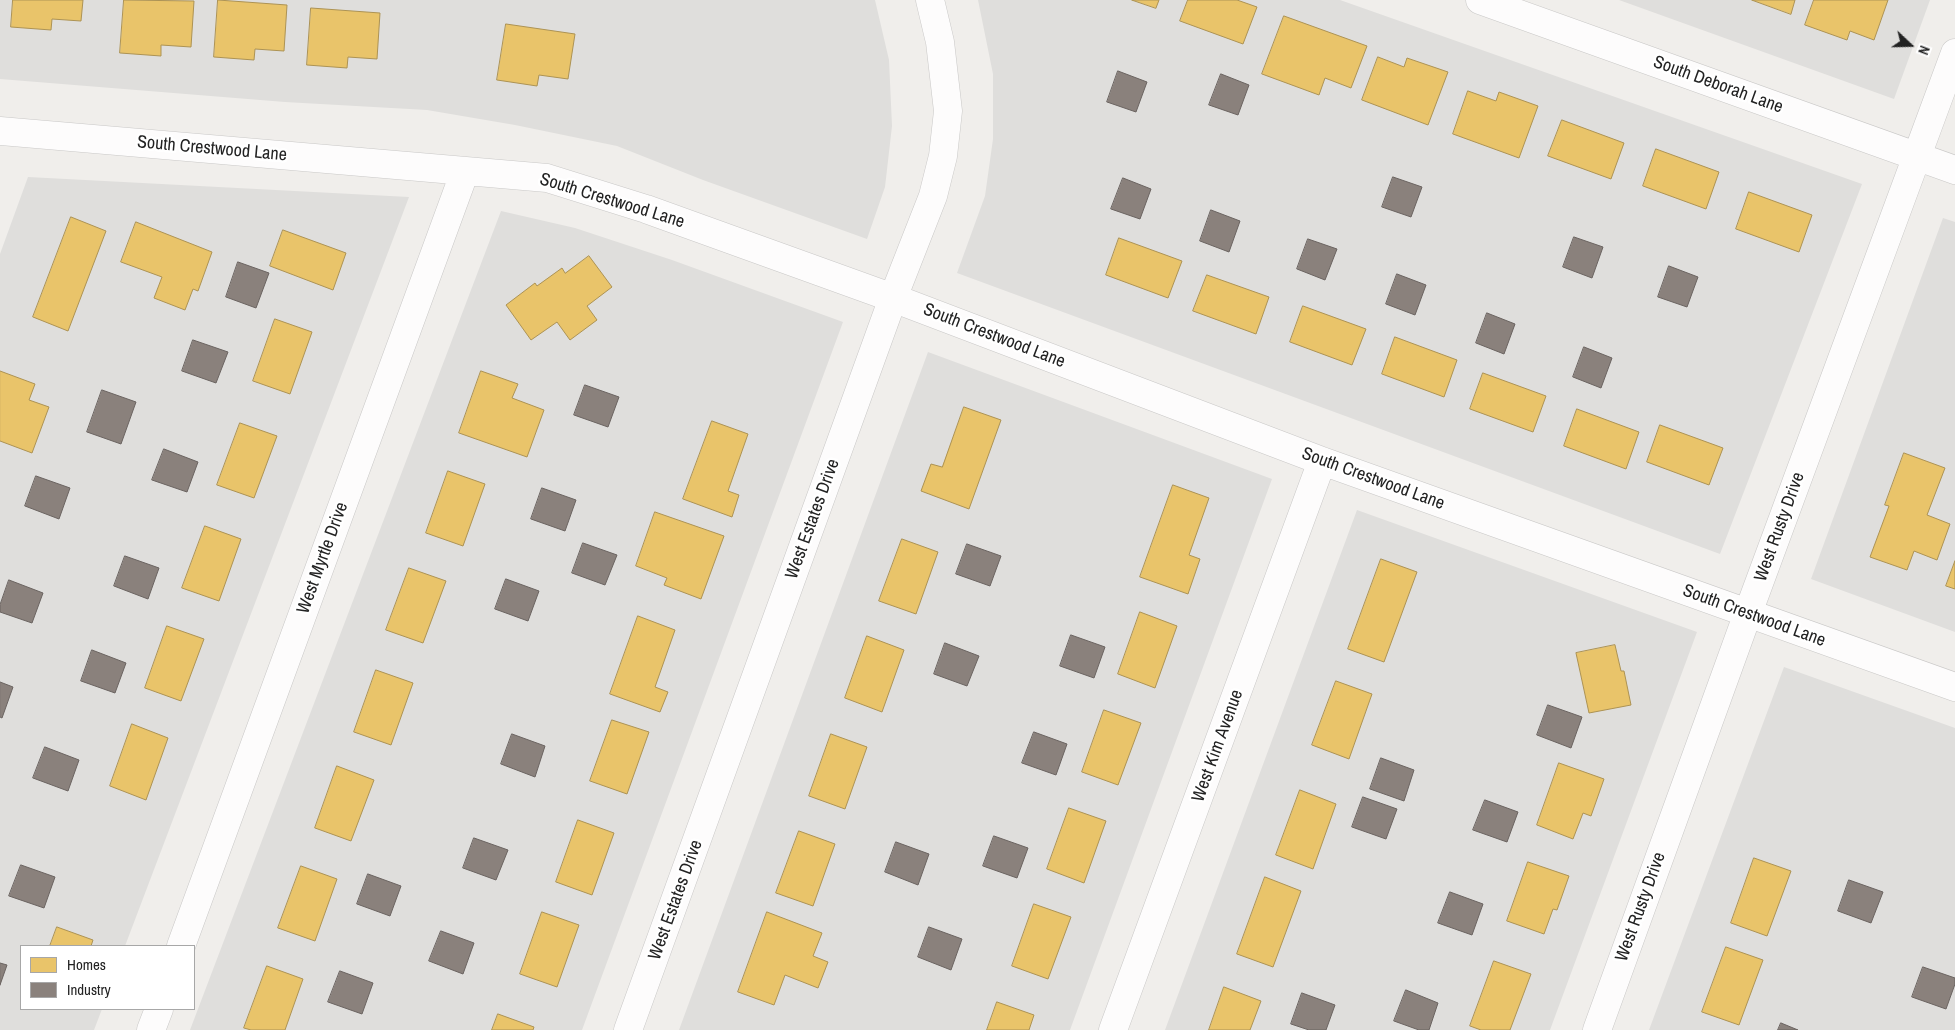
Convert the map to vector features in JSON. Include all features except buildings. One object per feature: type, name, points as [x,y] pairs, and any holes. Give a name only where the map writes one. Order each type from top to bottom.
[{"type":"street","name":"West Estates Drive","points":[[628,1030],[893,298],[933,196],[943,156],[948,111],[940,42],[930,0]]},
{"type":"street","name":"South Deborah Lane","points":[[1480,0],[1955,170]]},
{"type":"street","name":"West Rusty Drive","points":[[1597,1030],[1748,613],[1955,53]]},
{"type":"street","name":"South Crestwood Lane","points":[[0,131],[547,178],[646,209],[893,298],[1322,461],[1955,687]]},
{"type":"street","name":"West Myrtle Drive","points":[[181,945],[465,170]]},
{"type":"street","name":"West Kim Avenue","points":[[1113,1030],[1322,461]]},
{"type":"street","points":[[151,1030],[158,1010]]},
{"type":"shaded area","points":[[0,0],[875,0],[889,60],[892,126],[885,187],[867,239],[703,180],[617,146],[515,125],[427,110],[285,102],[0,79]]},
{"type":"shaded area","points":[[978,0],[1340,0],[1862,184],[1720,554],[957,273],[985,196],[993,139],[993,74]]},
{"type":"shaded area","points":[[1619,0],[1930,0],[1894,99]]},
{"type":"shaded area","points":[[28,177],[409,197],[125,945],[20,945],[20,1010],[102,1010],[94,1030],[0,1030],[0,254]]},
{"type":"shaded area","points":[[501,211],[575,228],[672,260],[843,322],[582,1030],[190,1030]]},
{"type":"shaded area","points":[[1943,218],[1955,222],[1955,632],[1811,579]]},
{"type":"shaded area","points":[[928,352],[1272,479],[1070,1030],[679,1030]]},
{"type":"shaded area","points":[[1357,510],[1697,632],[1550,1030],[1165,1030]]},
{"type":"shaded area","points":[[1784,667],[1955,728],[1955,1030],[1649,1030]]}]
